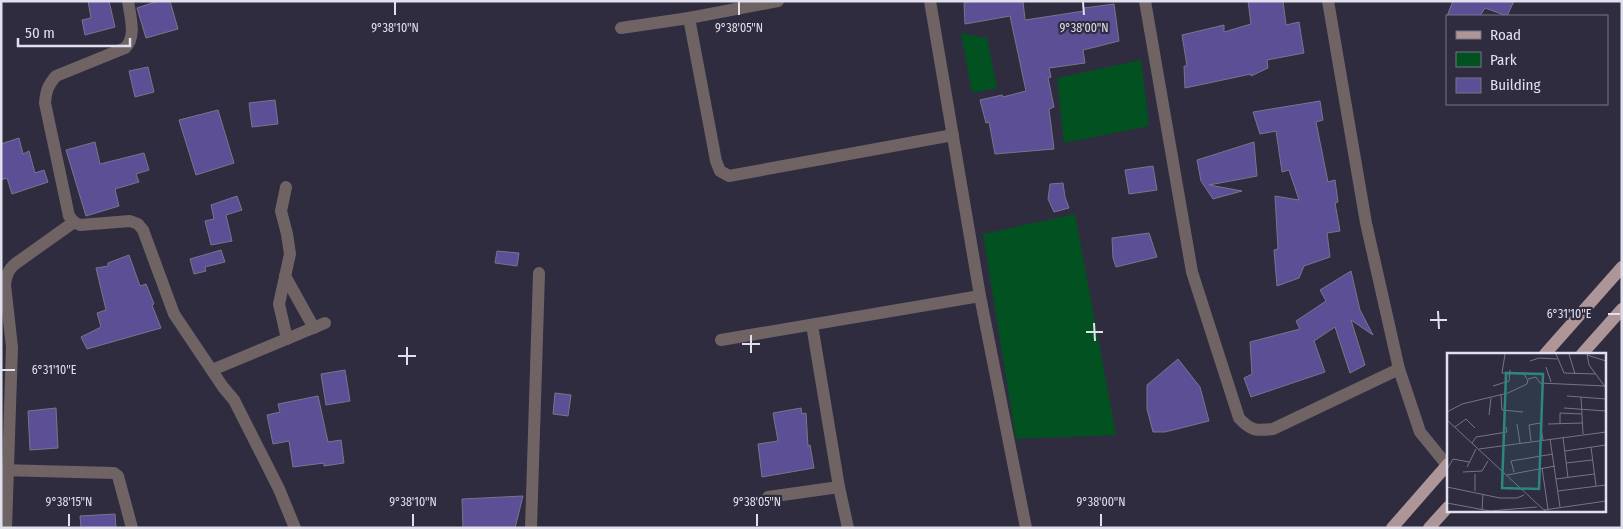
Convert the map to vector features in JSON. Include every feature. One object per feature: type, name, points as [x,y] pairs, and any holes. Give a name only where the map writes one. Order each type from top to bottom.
[{"type":"main road","points":[[1546,353],[1622,267]]},
{"type":"main road","points":[[1583,353],[1622,309]]},
{"type":"main road","points":[[1392,528],[1447,465]]},
{"type":"main road","points":[[1430,528],[1447,508]]},
{"type":"street","points":[[128,1],[132,39],[129,44],[125,48],[56,76],[49,84],[46,93],[45,103],[69,216],[80,225],[130,221],[138,224],[143,230],[174,314],[234,400],[279,489],[295,528]]},
{"type":"street","points":[[622,28],[689,18],[778,1]]},
{"type":"street","points":[[930,1],[980,296],[1026,528]]},
{"type":"street","points":[[1145,1],[1192,272],[1239,418],[1248,428],[1260,431],[1273,429],[1400,369]]},
{"type":"street","points":[[1328,1],[1366,223],[1400,369],[1420,432],[1447,465]]},
{"type":"street","points":[[689,18],[716,161],[720,171],[729,176],[953,135]]},
{"type":"street","points":[[286,187],[282,211],[288,234],[290,254],[279,304],[287,339]]},
{"type":"street","points":[[6,528],[4,470],[12,348],[5,284],[6,277],[9,270],[15,264],[74,222]]},
{"type":"street","points":[[531,528],[539,273]]},
{"type":"street","points":[[212,370],[320,325],[286,276]]},
{"type":"street","points":[[721,340],[980,296]]},
{"type":"street","points":[[812,325],[839,487],[848,528]]},
{"type":"street","points":[[4,470],[114,472],[118,476],[132,528]]},
{"type":"street","points":[[768,497],[839,487]]},
{"type":"green space","points":[[961,33],[987,38],[997,88],[972,93]]},
{"type":"green space","points":[[1141,60],[1149,126],[1064,143],[1057,78]]},
{"type":"green space","points":[[1075,214],[1116,435],[1016,439],[983,234]]},
{"type":"building","points":[[88,1],[109,1],[115,27],[85,35],[82,20],[91,18]]},
{"type":"building","points":[[158,1],[170,1],[178,29],[146,38],[137,8]]},
{"type":"building","points":[[972,1],[1023,1],[1025,20],[1084,11],[1084,8],[1114,4],[1119,41],[1083,50],[1085,63],[1049,68],[1051,77],[1048,78],[1054,107],[1049,109],[1054,149],[995,154],[989,122],[986,123],[980,100],[1026,91],[1010,16],[965,24],[964,3]]},
{"type":"building","points":[[1248,1],[1283,1],[1286,25],[1299,22],[1304,53],[1267,60],[1268,68],[1251,76],[1251,74],[1185,88],[1184,66],[1187,66],[1182,35],[1224,25],[1224,32],[1251,24]]},
{"type":"building","points":[[1453,1],[1514,1],[1507,15],[1485,8],[1481,15],[1447,15]]},
{"type":"building","points":[[148,67],[154,92],[135,97],[129,71]]},
{"type":"building","points":[[275,100],[278,124],[252,127],[249,103]]},
{"type":"building","points":[[1320,101],[1323,120],[1316,122],[1328,182],[1335,180],[1338,202],[1335,203],[1340,231],[1327,233],[1330,257],[1304,266],[1299,278],[1277,286],[1274,250],[1278,249],[1275,196],[1299,200],[1289,170],[1282,172],[1276,131],[1260,134],[1253,112]]},
{"type":"building","points":[[218,110],[234,163],[196,175],[179,120]]},
{"type":"building","points":[[19,138],[23,154],[29,151],[35,173],[44,170],[48,182],[12,194],[7,178],[1,180],[1,144]]},
{"type":"building","points":[[95,142],[100,164],[144,153],[149,170],[136,174],[139,182],[115,189],[119,206],[86,216],[66,150]]},
{"type":"building","points":[[1254,142],[1257,176],[1209,185],[1242,191],[1213,199],[1201,181],[1197,160]]},
{"type":"building","points":[[1153,166],[1157,190],[1129,194],[1125,170]]},
{"type":"building","points":[[1063,183],[1069,208],[1054,212],[1048,199],[1050,184]]},
{"type":"building","points":[[237,196],[242,210],[226,215],[232,241],[211,245],[205,221],[214,219],[211,205]]},
{"type":"building","points":[[1149,233],[1157,257],[1116,267],[1113,258],[1112,238]]},
{"type":"building","points":[[221,250],[225,262],[205,267],[206,271],[194,274],[190,259]]},
{"type":"building","points":[[497,251],[519,253],[517,266],[495,263]]},
{"type":"building","points":[[129,255],[140,286],[146,284],[161,328],[87,349],[81,337],[101,327],[97,313],[106,310],[96,268],[108,266],[108,263]]},
{"type":"building","points":[[1351,271],[1360,310],[1373,335],[1351,320],[1365,365],[1350,373],[1335,327],[1314,341],[1325,372],[1251,397],[1244,378],[1252,374],[1250,342],[1300,329],[1296,321],[1326,301],[1320,290]]},
{"type":"building","points":[[1178,359],[1200,387],[1209,421],[1165,432],[1153,432],[1147,409],[1147,385]]},
{"type":"building","points":[[345,370],[350,401],[326,405],[321,374]]},
{"type":"building","points":[[555,393],[571,395],[568,416],[553,414]]},
{"type":"building","points":[[318,396],[328,442],[341,440],[344,463],[324,466],[324,463],[293,467],[289,441],[273,444],[267,415],[280,412],[278,404]]},
{"type":"building","points":[[56,408],[58,448],[30,450],[28,411]]},
{"type":"building","points":[[801,408],[802,414],[806,413],[808,446],[810,445],[814,468],[762,477],[758,444],[778,441],[773,413]]},
{"type":"building","points":[[523,496],[515,528],[463,528],[462,499]]},
{"type":"building","points":[[115,514],[116,528],[81,528],[80,516]]}]
